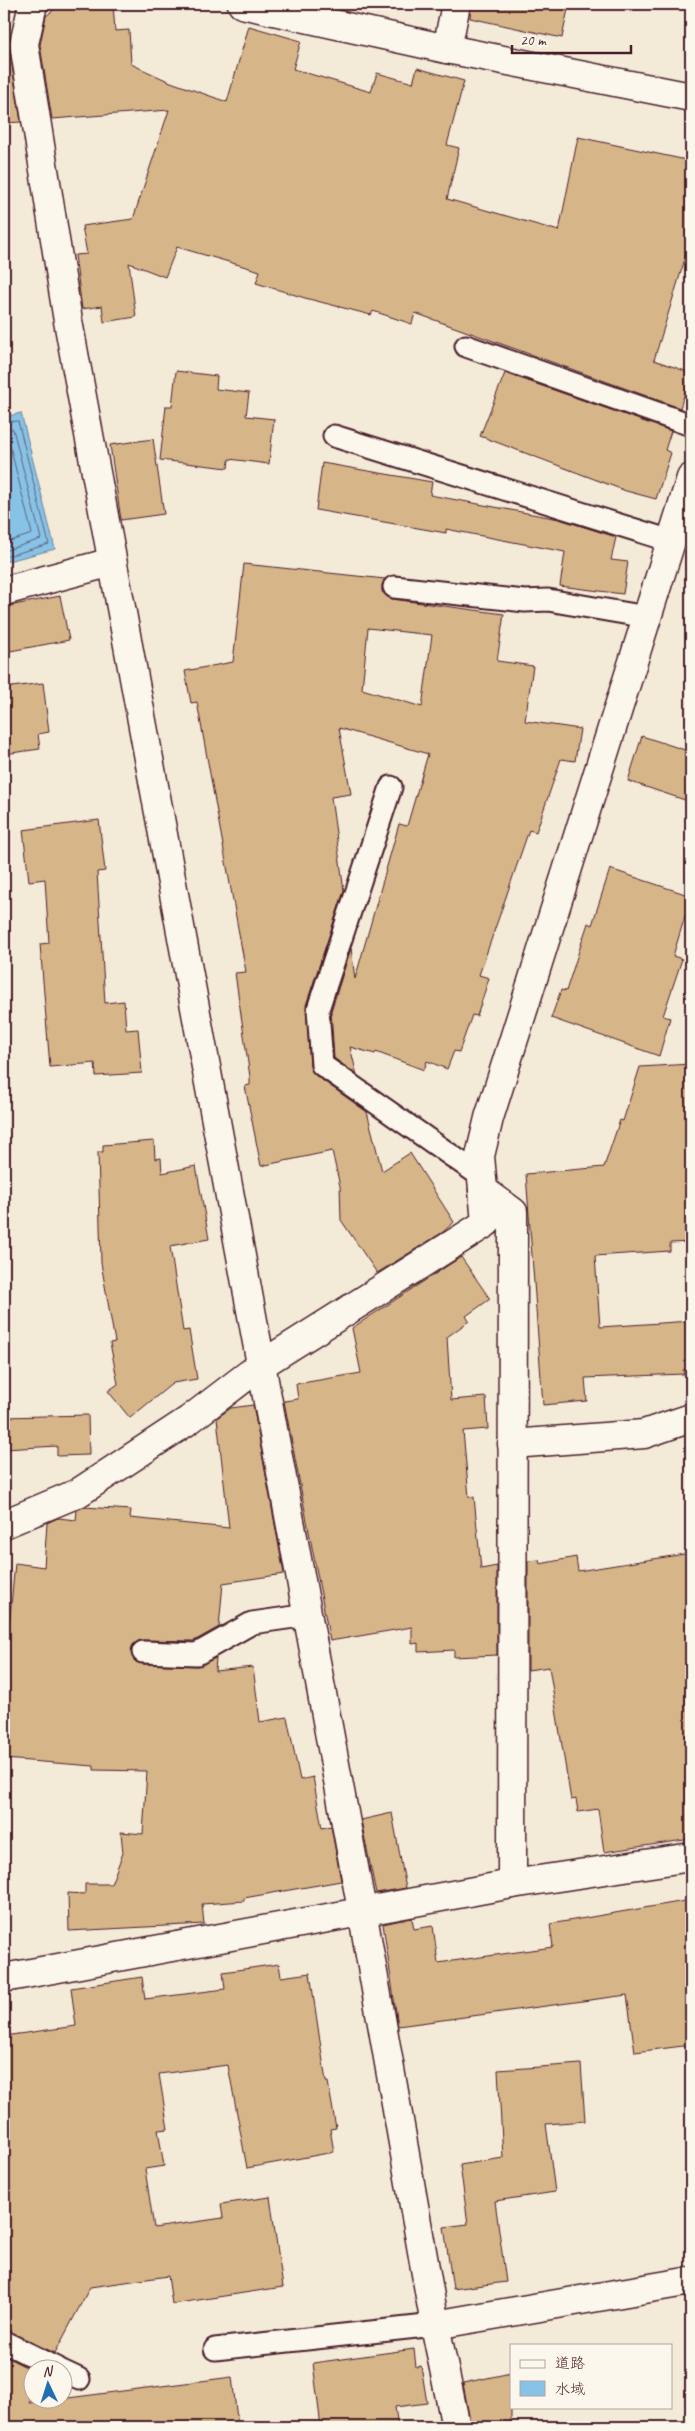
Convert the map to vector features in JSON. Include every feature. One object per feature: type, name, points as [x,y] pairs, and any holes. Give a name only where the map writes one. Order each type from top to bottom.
[{"type":"street","points":[[33,4],[24,44],[68,321],[308,1615],[435,2325],[456,2427]]},
{"type":"street","points":[[242,4],[447,49],[691,97]]},
{"type":"street","points":[[447,49],[456,4]]},
{"type":"street","points":[[4,1524],[78,1493],[189,1420],[261,1365],[486,1223],[480,1156],[489,1118],[691,478]]},
{"type":"street","points":[[4,591],[112,562]]},
{"type":"street","points":[[483,1184],[513,1212],[512,1884]]},
{"type":"street","points":[[512,1444],[644,1434],[691,1418]]},
{"type":"street","points":[[4,1978],[362,1910],[512,1884],[691,1858]]},
{"type":"street","points":[[435,2325],[691,2280]]},
{"type":"lane","points":[[466,346],[691,425]]},
{"type":"lane","points":[[334,436],[672,541]]},
{"type":"lane","points":[[394,587],[525,601],[548,600],[647,617]]},
{"type":"lane","points":[[391,788],[318,1010],[322,1065],[483,1184]]},
{"type":"lane","points":[[143,1652],[196,1654],[252,1623],[308,1615]]},
{"type":"lane","points":[[214,2349],[435,2325]]},
{"type":"lane","points":[[4,2342],[37,2358]]},
{"type":"water","points":[[21,413],[55,549],[4,562],[4,417]]},
{"type":"building","points":[[61,4],[113,4],[115,31],[129,30],[131,64],[168,81],[227,102],[249,26],[301,41],[293,69],[371,92],[377,73],[413,83],[417,68],[464,81],[447,145],[459,148],[447,199],[559,231],[578,137],[691,161],[691,239],[654,360],[691,373],[680,408],[415,313],[412,324],[373,311],[371,315],[256,283],[260,271],[177,247],[165,277],[129,263],[136,317],[104,322],[102,306],[82,309],[75,255],[87,254],[82,226],[133,219],[169,110],[52,119],[40,45],[46,16]]},
{"type":"building","points":[[471,4],[569,4],[562,38],[470,18]]},
{"type":"building","points":[[9,47],[21,122],[4,123],[4,51]]},
{"type":"building","points":[[176,371],[217,376],[216,389],[249,393],[246,416],[274,419],[269,464],[229,459],[228,468],[160,460],[166,406],[172,406]]},
{"type":"building","points":[[505,373],[671,431],[665,450],[671,453],[656,499],[626,491],[480,436]]},
{"type":"building","points":[[153,439],[164,514],[121,520],[110,445]]},
{"type":"building","points":[[322,463],[432,482],[430,495],[559,519],[616,537],[611,560],[628,562],[623,594],[560,586],[565,552],[446,529],[446,533],[316,510]]},
{"type":"building","points":[[244,564],[385,579],[382,585],[382,592],[392,599],[504,614],[497,661],[533,666],[525,721],[580,729],[575,761],[561,759],[536,832],[529,830],[479,975],[489,978],[477,1016],[472,1015],[459,1052],[454,1051],[447,1069],[427,1061],[424,1070],[376,1052],[375,1054],[350,1047],[357,1075],[334,1058],[331,1011],[351,948],[355,979],[399,824],[407,826],[428,754],[339,728],[351,794],[331,797],[344,891],[306,1005],[310,1066],[315,1075],[367,1112],[382,1171],[410,1153],[454,1222],[443,1232],[377,1273],[341,1220],[340,1186],[332,1151],[261,1166],[245,1086],[250,1085],[250,1077],[235,973],[246,972],[197,702],[191,703],[185,671],[233,662]],"holes":[[[368,628],[432,635],[422,707],[362,689]]]},
{"type":"building","points":[[60,596],[69,640],[10,651],[4,607]]},
{"type":"building","points":[[43,683],[49,732],[38,734],[40,749],[4,754],[4,688]]},
{"type":"building","points":[[642,736],[691,752],[691,802],[628,781]]},
{"type":"building","points":[[99,820],[105,871],[97,872],[105,1003],[124,1001],[126,1030],[138,1029],[142,1073],[96,1076],[95,1063],[50,1067],[40,944],[49,943],[45,879],[29,881],[23,830]]},
{"type":"building","points":[[610,869],[691,896],[673,956],[682,959],[663,1016],[670,1018],[659,1056],[551,1018],[561,990],[566,991],[588,923],[592,925]]},
{"type":"building","points":[[691,1064],[691,1191],[688,1191],[690,1242],[670,1243],[670,1251],[595,1256],[600,1327],[691,1321],[691,1369],[683,1370],[684,1374],[585,1378],[587,1401],[543,1405],[526,1174],[604,1167],[620,1120],[623,1121],[640,1067]]},
{"type":"building","points":[[154,1141],[155,1159],[161,1158],[162,1173],[196,1166],[209,1239],[170,1246],[183,1331],[189,1330],[197,1379],[173,1383],[130,1418],[108,1391],[118,1384],[110,1343],[115,1342],[101,1263],[98,1152],[103,1152],[103,1145]]},
{"type":"building","points":[[461,1257],[490,1299],[466,1316],[469,1321],[447,1337],[451,1400],[486,1397],[488,1429],[463,1431],[469,1497],[474,1497],[481,1569],[497,1566],[497,1655],[454,1657],[454,1650],[418,1652],[418,1643],[412,1644],[412,1627],[330,1641],[284,1401],[298,1399],[296,1384],[361,1373],[352,1328]]},
{"type":"building","points":[[253,1405],[284,1574],[223,1583],[219,1627],[194,1641],[143,1640],[133,1645],[131,1652],[136,1662],[143,1664],[197,1666],[216,1658],[215,1671],[253,1667],[260,1722],[287,1717],[300,1780],[313,1777],[322,1828],[331,1826],[341,1881],[244,1898],[244,1901],[202,1904],[204,1924],[69,1931],[68,1893],[85,1894],[85,1884],[111,1884],[123,1853],[121,1832],[143,1834],[147,1771],[94,1770],[94,1766],[4,1759],[4,1658],[6,1658],[15,1563],[44,1567],[47,1523],[58,1518],[76,1520],[77,1510],[84,1507],[131,1510],[130,1518],[229,1528],[217,1418],[231,1408]]},
{"type":"building","points":[[88,1415],[89,1455],[57,1456],[57,1446],[4,1449],[4,1417]]},
{"type":"building","points":[[691,1553],[691,1839],[604,1852],[598,1809],[578,1812],[576,1799],[571,1800],[549,1667],[528,1670],[528,1561],[539,1560],[540,1564],[576,1557],[578,1571]]},
{"type":"building","points":[[392,1813],[406,1888],[376,1893],[361,1820]]},
{"type":"building","points":[[691,1900],[691,2045],[635,2052],[627,1995],[398,2026],[383,1924],[412,1918],[414,1929],[433,1926],[438,1963],[553,1947],[550,1924]]},
{"type":"building","points":[[279,1964],[281,1977],[310,1973],[326,2082],[328,2082],[336,2128],[330,2129],[334,2152],[247,2168],[228,2065],[159,2074],[168,2129],[158,2130],[164,2166],[145,2169],[154,2228],[223,2218],[221,2204],[270,2197],[283,2287],[172,2304],[168,2276],[90,2287],[55,2353],[4,2330],[4,2036],[76,2026],[71,1988],[142,1977],[145,1999],[225,1989],[223,1972]]},
{"type":"building","points":[[581,2064],[585,2121],[546,2124],[555,2192],[495,2201],[506,2282],[453,2289],[444,2227],[468,2224],[460,2165],[503,2158],[498,2070]]},
{"type":"building","points":[[414,2349],[416,2367],[421,2366],[427,2403],[395,2407],[398,2427],[321,2427],[313,2363]]},
{"type":"building","points":[[4,2356],[22,2365],[22,2408],[72,2408],[72,2397],[232,2377],[238,2427],[4,2427]]},
{"type":"building","points":[[510,2373],[511,2427],[471,2427],[463,2383]]}]
